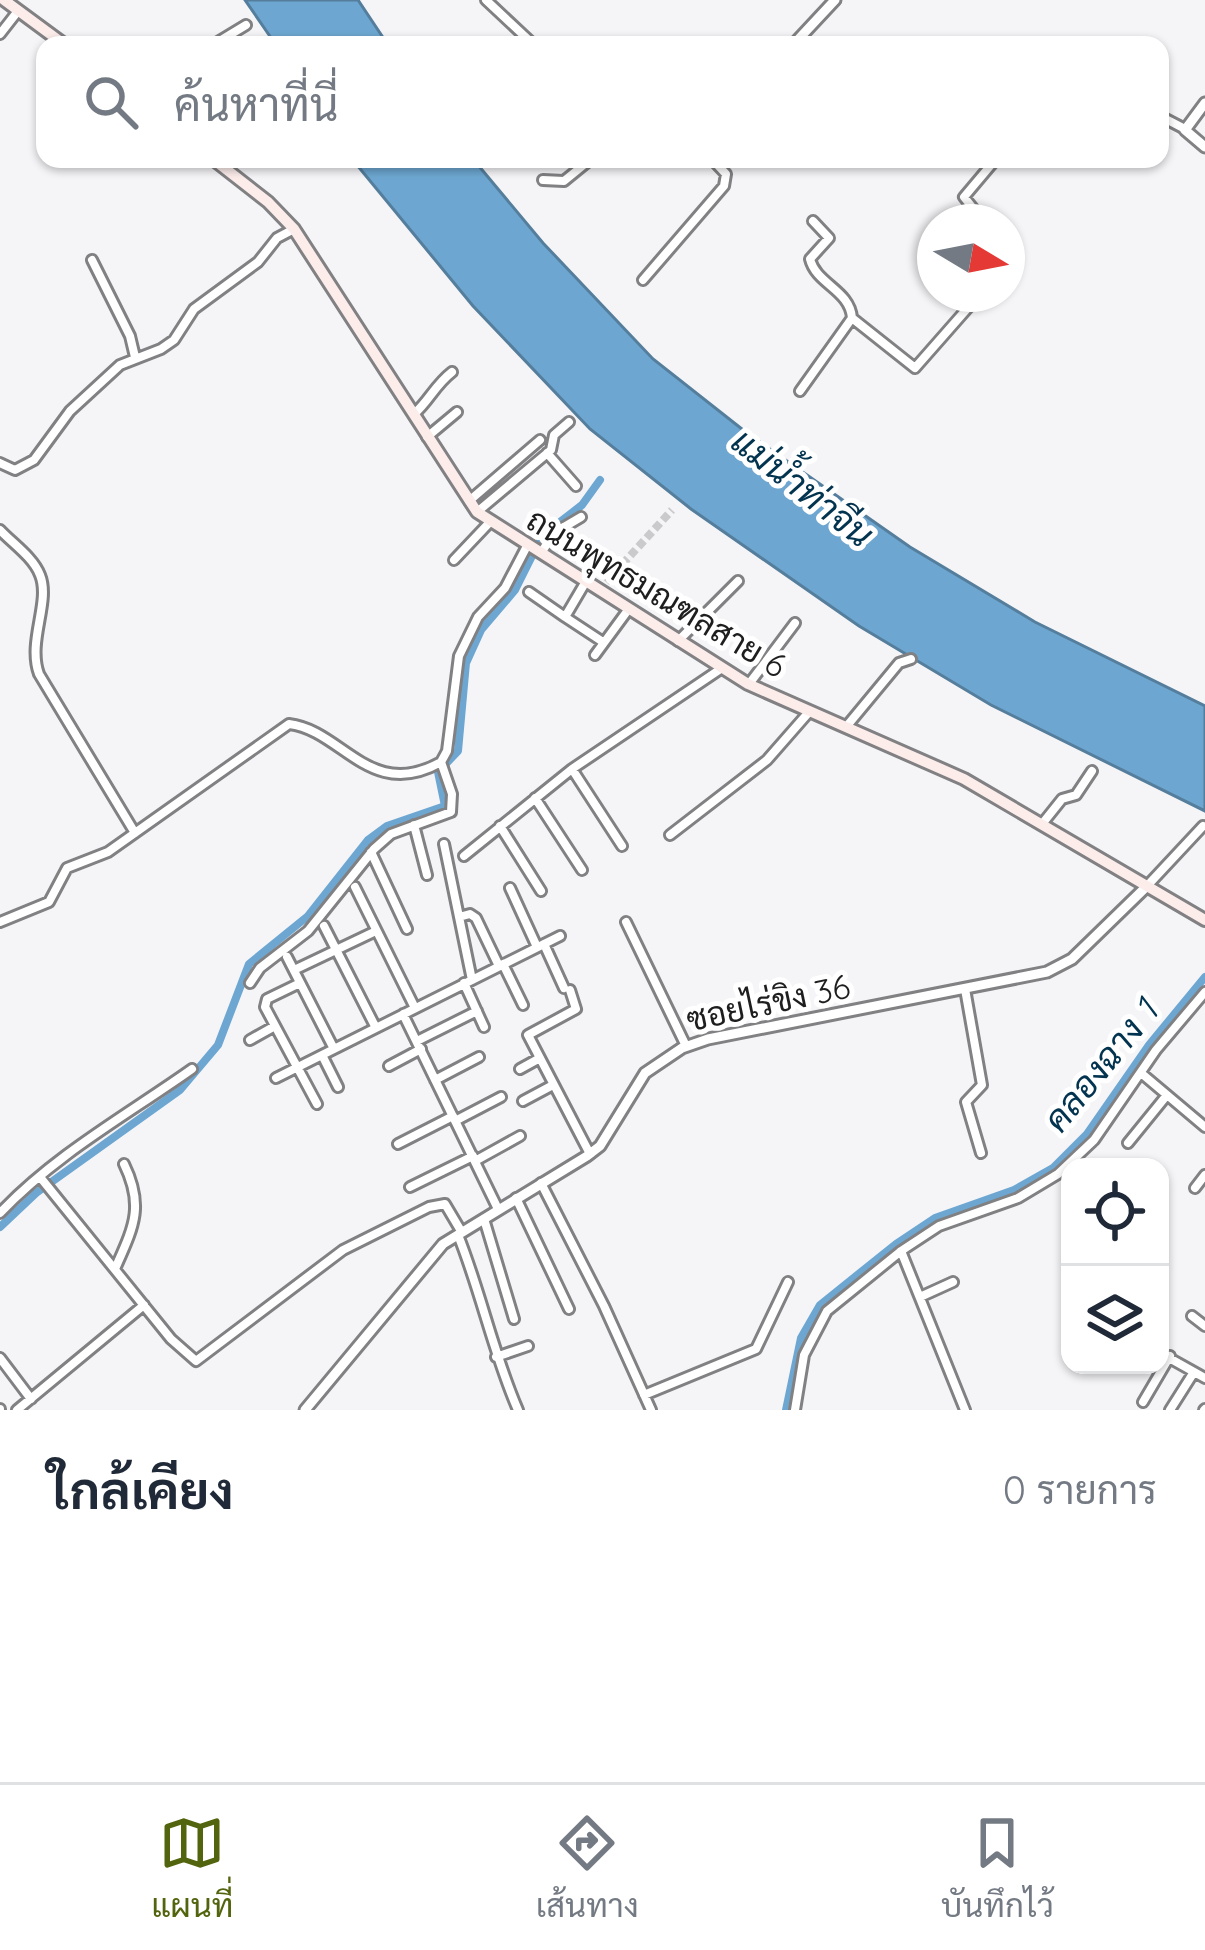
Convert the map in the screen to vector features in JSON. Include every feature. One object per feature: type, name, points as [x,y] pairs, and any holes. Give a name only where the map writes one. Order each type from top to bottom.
[{"type":"main road","points":[[4,0],[53,36]]},
{"type":"main road","name":"ถนนพุทธมณฑลสาย 6","points":[[225,168],[294,229],[473,507],[490,522],[748,684],[964,779],[1205,920]]},
{"type":"street","points":[[486,0],[524,36]]},
{"type":"street","points":[[801,36],[835,0]]},
{"type":"street","points":[[0,34],[18,11]]},
{"type":"street","points":[[228,36],[246,25]]},
{"type":"street","points":[[1185,130],[1205,103]]},
{"type":"street","points":[[1169,121],[1205,147]]},
{"type":"street","points":[[542,180],[564,182],[580,168]]},
{"type":"street","points":[[643,280],[724,186],[726,174],[720,168]]},
{"type":"street","points":[[970,204],[964,197],[988,168]]},
{"type":"street","points":[[813,221],[829,238],[810,264],[849,303],[852,318],[915,368],[964,312]]},
{"type":"street","points":[[0,463],[15,470],[34,460],[81,399],[119,365],[161,350],[174,340],[194,309],[294,229]]},
{"type":"street","points":[[92,260],[130,336],[135,357]]},
{"type":"street","points":[[800,391],[852,318]]},
{"type":"street","points":[[413,415],[452,372]]},
{"type":"street","points":[[427,437],[457,412]]},
{"type":"street","points":[[473,507],[547,453],[554,436],[569,422]]},
{"type":"street","points":[[473,507],[540,440]]},
{"type":"street","points":[[547,453],[576,486]]},
{"type":"street","points":[[541,554],[554,533],[581,517]]},
{"type":"street","points":[[454,560],[490,522]]},
{"type":"street","points":[[0,530],[42,579],[34,659],[39,674],[135,833]]},
{"type":"street","points":[[250,982],[260,968],[308,931],[391,834],[451,812],[454,802],[441,763],[448,744],[459,656],[478,617],[505,588],[527,546]]},
{"type":"street","points":[[678,641],[738,581]]},
{"type":"street","points":[[565,617],[585,583]]},
{"type":"street","points":[[529,592],[603,642]]},
{"type":"street","points":[[595,655],[628,610]]},
{"type":"street","points":[[748,684],[795,623]]},
{"type":"street","points":[[846,727],[899,663],[911,659]]},
{"type":"street","points":[[464,856],[572,769],[722,668]]},
{"type":"street","points":[[670,835],[767,760],[809,712]]},
{"type":"street","points":[[0,922],[49,902],[67,868],[108,852],[289,724],[310,730],[368,767],[409,772],[441,763]]},
{"type":"street","points":[[572,769],[622,847]]},
{"type":"street","points":[[1042,824],[1062,799],[1076,795],[1092,771]]},
{"type":"street","points":[[535,798],[582,870]]},
{"type":"street","points":[[414,825],[428,875]]},
{"type":"street","points":[[500,826],[541,891]]},
{"type":"street","points":[[1146,887],[1203,826]]},
{"type":"street","points":[[444,844],[468,981],[484,1027]]},
{"type":"street","points":[[371,852],[407,929]]},
{"type":"street","points":[[355,887],[415,1008]]},
{"type":"street","name":"ซอยไร่ขิง 36","points":[[304,1410],[443,1244],[600,1146],[652,1066],[686,1046],[1047,972],[1063,964],[1146,887]]},
{"type":"street","points":[[510,888],[576,1009],[528,1035],[590,1154]]},
{"type":"street","points":[[459,917],[470,914],[476,918],[523,1005]]},
{"type":"street","points":[[626,922],[686,1046]]},
{"type":"street","points":[[324,926],[376,1028]]},
{"type":"street","points":[[294,970],[376,931]]},
{"type":"street","points":[[276,1078],[560,936]]},
{"type":"street","points":[[287,957],[334,1049]]},
{"type":"street","points":[[300,983],[265,1003],[317,1104]]},
{"type":"street","points":[[964,989],[982,1085],[966,1102],[981,1153]]},
{"type":"street","points":[[795,1410],[804,1355],[820,1321],[836,1302],[939,1226],[1018,1198],[1058,1174],[1094,1140],[1205,992]]},
{"type":"street","points":[[389,1066],[477,1011]]},
{"type":"street","points":[[403,1014],[498,1209]]},
{"type":"street","points":[[250,1040],[275,1026]]},
{"type":"street","points":[[322,1055],[338,1087]]},
{"type":"street","points":[[436,1080],[479,1057]]},
{"type":"street","points":[[520,1069],[540,1058]]},
{"type":"street","points":[[0,1213],[105,1126],[192,1069]]},
{"type":"street","points":[[1141,1073],[1205,1127]]},
{"type":"street","points":[[523,1101],[554,1084]]},
{"type":"street","points":[[1129,1143],[1168,1095]]},
{"type":"street","points":[[398,1144],[501,1096]]},
{"type":"street","points":[[410,1186],[520,1136]]},
{"type":"street","points":[[116,1269],[137,1203],[124,1164]]},
{"type":"street","points":[[1195,1188],[1205,1175]]},
{"type":"street","points":[[41,1179],[171,1339],[196,1361],[310,1271],[440,1203],[448,1207],[459,1232],[496,1357],[518,1410]]},
{"type":"street","points":[[541,1184],[651,1410]]},
{"type":"street","points":[[516,1198],[569,1309]]},
{"type":"street","points":[[483,1217],[514,1319]]},
{"type":"street","points":[[901,1250],[965,1410]]},
{"type":"street","points":[[644,1395],[756,1349],[788,1282]]},
{"type":"street","points":[[920,1297],[953,1282]]},
{"type":"street","points":[[17,1410],[144,1305]]},
{"type":"street","points":[[1192,1316],[1205,1326]]},
{"type":"street","points":[[496,1357],[528,1346]]},
{"type":"street","points":[[1169,1357],[1200,1375]]},
{"type":"street","points":[[0,1358],[31,1399]]},
{"type":"street","points":[[1170,1410],[1205,1363]]},
{"type":"street","points":[[1143,1402],[1157,1374]]},
{"type":"water","points":[[245,0],[358,0],[382,36],[270,36]]},
{"type":"water","name":"แม่น้ำท่าจีน","points":[[359,168],[480,168],[543,243],[653,359],[747,433],[910,547],[1035,622],[1205,706],[1205,811],[991,705],[859,626],[691,509],[590,429],[473,306]]},
{"type":"waterway","points":[[0,1227],[36,1193],[180,1090],[218,1045],[249,964],[308,916],[368,840],[387,826],[445,806],[438,772],[458,751],[466,663],[481,630],[515,590],[542,536],[582,505],[600,480]]},
{"type":"waterway","name":"คลองฉาง 1","points":[[786,1410],[801,1338],[820,1305],[935,1218],[1014,1190],[1053,1168],[1087,1134],[1149,1045],[1205,977]]},
{"type":"tunnel","points":[[598,591],[672,510]]}]
